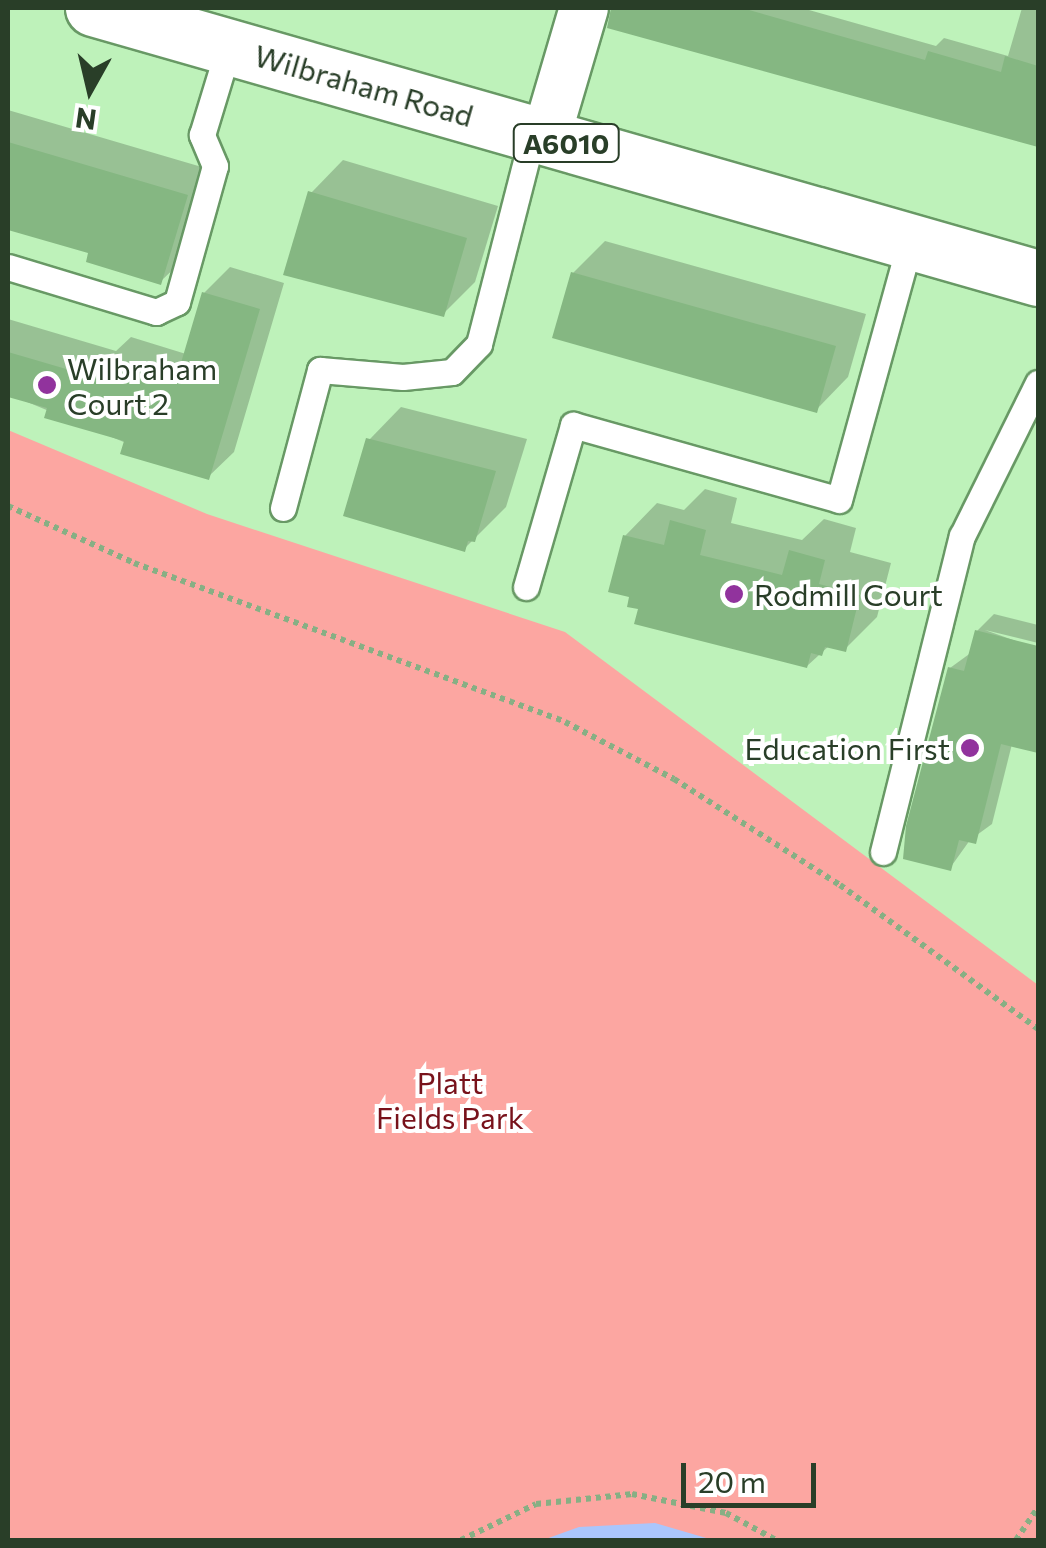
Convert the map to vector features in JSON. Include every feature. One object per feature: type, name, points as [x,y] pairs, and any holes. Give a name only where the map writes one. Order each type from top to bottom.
[{"type":"highway","name":"Wilbraham Road","points":[[93,8],[197,28],[540,136],[1038,278]]},
{"type":"street","points":[[540,136],[584,8]]},
{"type":"lane","points":[[8,266],[156,312],[177,302],[215,166],[202,135],[197,28]]},
{"type":"lane","points":[[283,508],[320,370],[403,377],[452,372],[479,344],[540,136]]},
{"type":"lane","points":[[526,586],[574,425],[839,500],[910,242]]},
{"type":"lane","points":[[883,852],[962,536],[1038,384]]},
{"type":"path","points":[[8,506],[134,563],[565,722],[674,778],[840,884],[1038,1030]]},
{"type":"path","points":[[460,1540],[536,1504],[632,1494],[726,1513],[776,1540]]},
{"type":"path","points":[[1016,1540],[1038,1507]]},
{"type":"green space","name":"Platt Fields Park","points":[[8,430],[207,514],[565,632],[1038,985],[1038,1540],[8,1540]]},
{"type":"water","points":[[655,1523],[713,1540],[543,1540],[579,1527]]},
{"type":"building","points":[[611,8],[742,8],[925,60],[928,51],[1001,72],[1005,56],[1038,66],[1038,147],[607,28]]},
{"type":"building","points":[[8,142],[188,195],[161,285],[86,262],[88,253],[8,230]]},
{"type":"building","points":[[308,191],[467,238],[444,317],[283,275]]},
{"type":"building","points":[[571,272],[836,346],[817,413],[552,338]]},
{"type":"building","name":"Wilbraham Court 2","points":[[202,292],[260,309],[209,480],[120,454],[124,441],[44,418],[47,408],[8,397],[8,352],[97,378],[103,361],[175,383]]},
{"type":"building","points":[[366,438],[496,471],[475,542],[468,541],[465,552],[343,516]]},
{"type":"building","name":"Rodmill Court","points":[[670,520],[706,530],[700,555],[782,575],[789,550],[825,560],[819,584],[860,595],[846,652],[825,647],[822,656],[811,653],[807,668],[634,624],[638,609],[627,607],[629,597],[608,592],[623,535],[664,545]]},
{"type":"building","name":"Education First","points":[[975,630],[1038,646],[1038,753],[1001,744],[976,844],[959,840],[951,871],[903,859],[906,826],[948,667],[964,671]]},
{"type":"place","name":"Wilbraham Court 2","points":[[47,385]]},
{"type":"place","name":"Rodmill Court","points":[[734,594]]},
{"type":"place","name":"Education First","points":[[970,748]]}]
